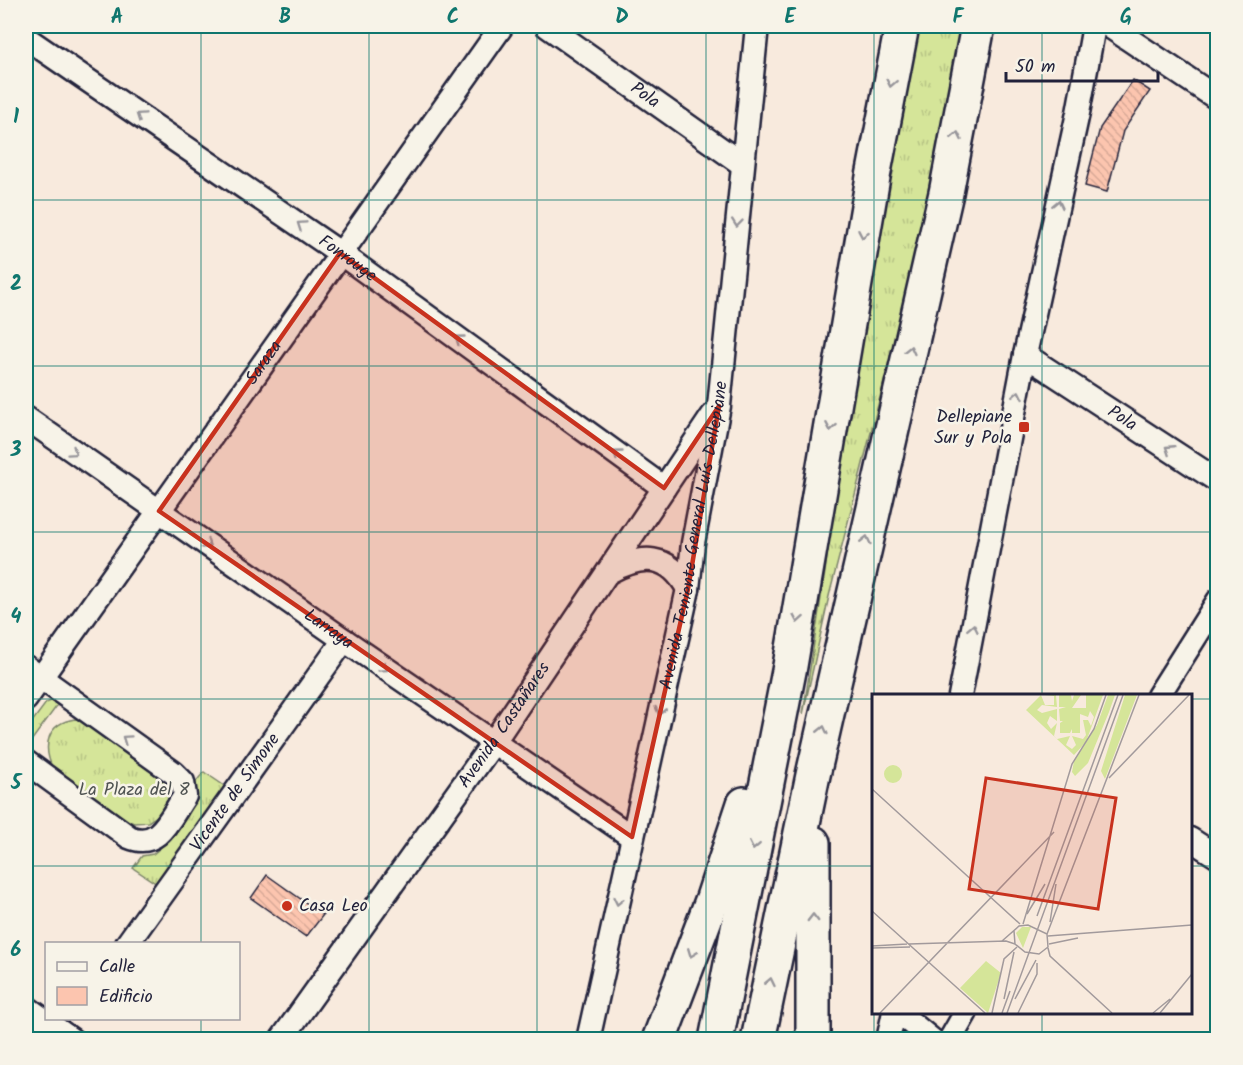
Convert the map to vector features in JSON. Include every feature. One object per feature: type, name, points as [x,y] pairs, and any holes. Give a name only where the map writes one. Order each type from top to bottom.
[{"type":"highway","points":[[716,1040],[790,666],[873,177],[902,26]]},
{"type":"highway","points":[[758,1040],[813,775],[946,193],[978,26]]},
{"type":"highway","points":[[659,1040],[713,898],[790,666]]},
{"type":"highway","points":[[813,775],[813,1040]]},
{"type":"street","name":"Saraza","points":[[26,699],[33,673],[159,511],[502,26]]},
{"type":"street","name":"Pola","points":[[547,26],[742,164]]},
{"type":"street","name":"Avenida Teniente General Luís Dellepiane","points":[[588,1040],[688,589],[693,543],[719,406],[757,26]]},
{"type":"street","points":[[967,692],[1025,355],[1078,113],[1094,26]]},
{"type":"street","points":[[1109,26],[1218,99]]},
{"type":"street","name":"Fonrouge","points":[[26,38],[340,253],[664,488]]},
{"type":"street","name":"Pola","points":[[1025,355],[1218,481]]},
{"type":"street","name":"Avenida Castañares","points":[[281,1040],[493,743],[719,406]]},
{"type":"street","name":"Larraya","points":[[26,418],[493,743],[633,837]]},
{"type":"street","points":[[609,572],[639,559],[654,560],[668,566],[680,576],[688,589]]},
{"type":"street","points":[[1159,694],[1218,601]]},
{"type":"street","name":"Vicente de Simone","points":[[128,942],[344,640]]},
{"type":"street","name":"Vicente de Simone","points":[[26,762],[129,837],[137,840],[146,841],[155,838],[185,796],[183,782],[174,773],[33,673]]},
{"type":"street","points":[[1192,840],[1218,857]]},
{"type":"street","points":[[26,1007],[45,1017]]},
{"type":"street","points":[[888,1040],[895,1014]]},
{"type":"street","points":[[899,1014],[932,1040]]},
{"type":"street","points":[[950,1040],[965,1014]]},
{"type":"street","points":[[50,1020],[69,1030]]},
{"type":"highlighted area","points":[[340,253],[664,488],[719,406],[688,589],[632,837],[159,511]]},
{"type":"green space","points":[[914,26],[961,26],[909,284],[829,596],[803,714],[825,572],[846,409]]},
{"type":"green space","points":[[51,701],[59,703],[26,748],[26,730],[46,703]]},
{"type":"green space","name":"La Plaza del 8","points":[[75,719],[87,721],[163,776],[168,801],[159,815],[148,822],[134,823],[123,819],[53,769],[48,752],[49,737],[58,725]]},
{"type":"green space","points":[[204,772],[226,787],[157,884],[133,868],[142,856],[153,854],[160,848],[192,801],[193,785]]},
{"type":"building","points":[[1133,80],[1150,91],[1123,131],[1107,192],[1085,186],[1100,128]]},
{"type":"building","name":"Casa Leo","points":[[267,875],[323,915],[306,937],[251,898]]},
{"type":"place","name":"Dellepiane Sur y Pola","points":[[1024,427]]},
{"type":"place","name":"Casa Leo","points":[[287,906]]}]
